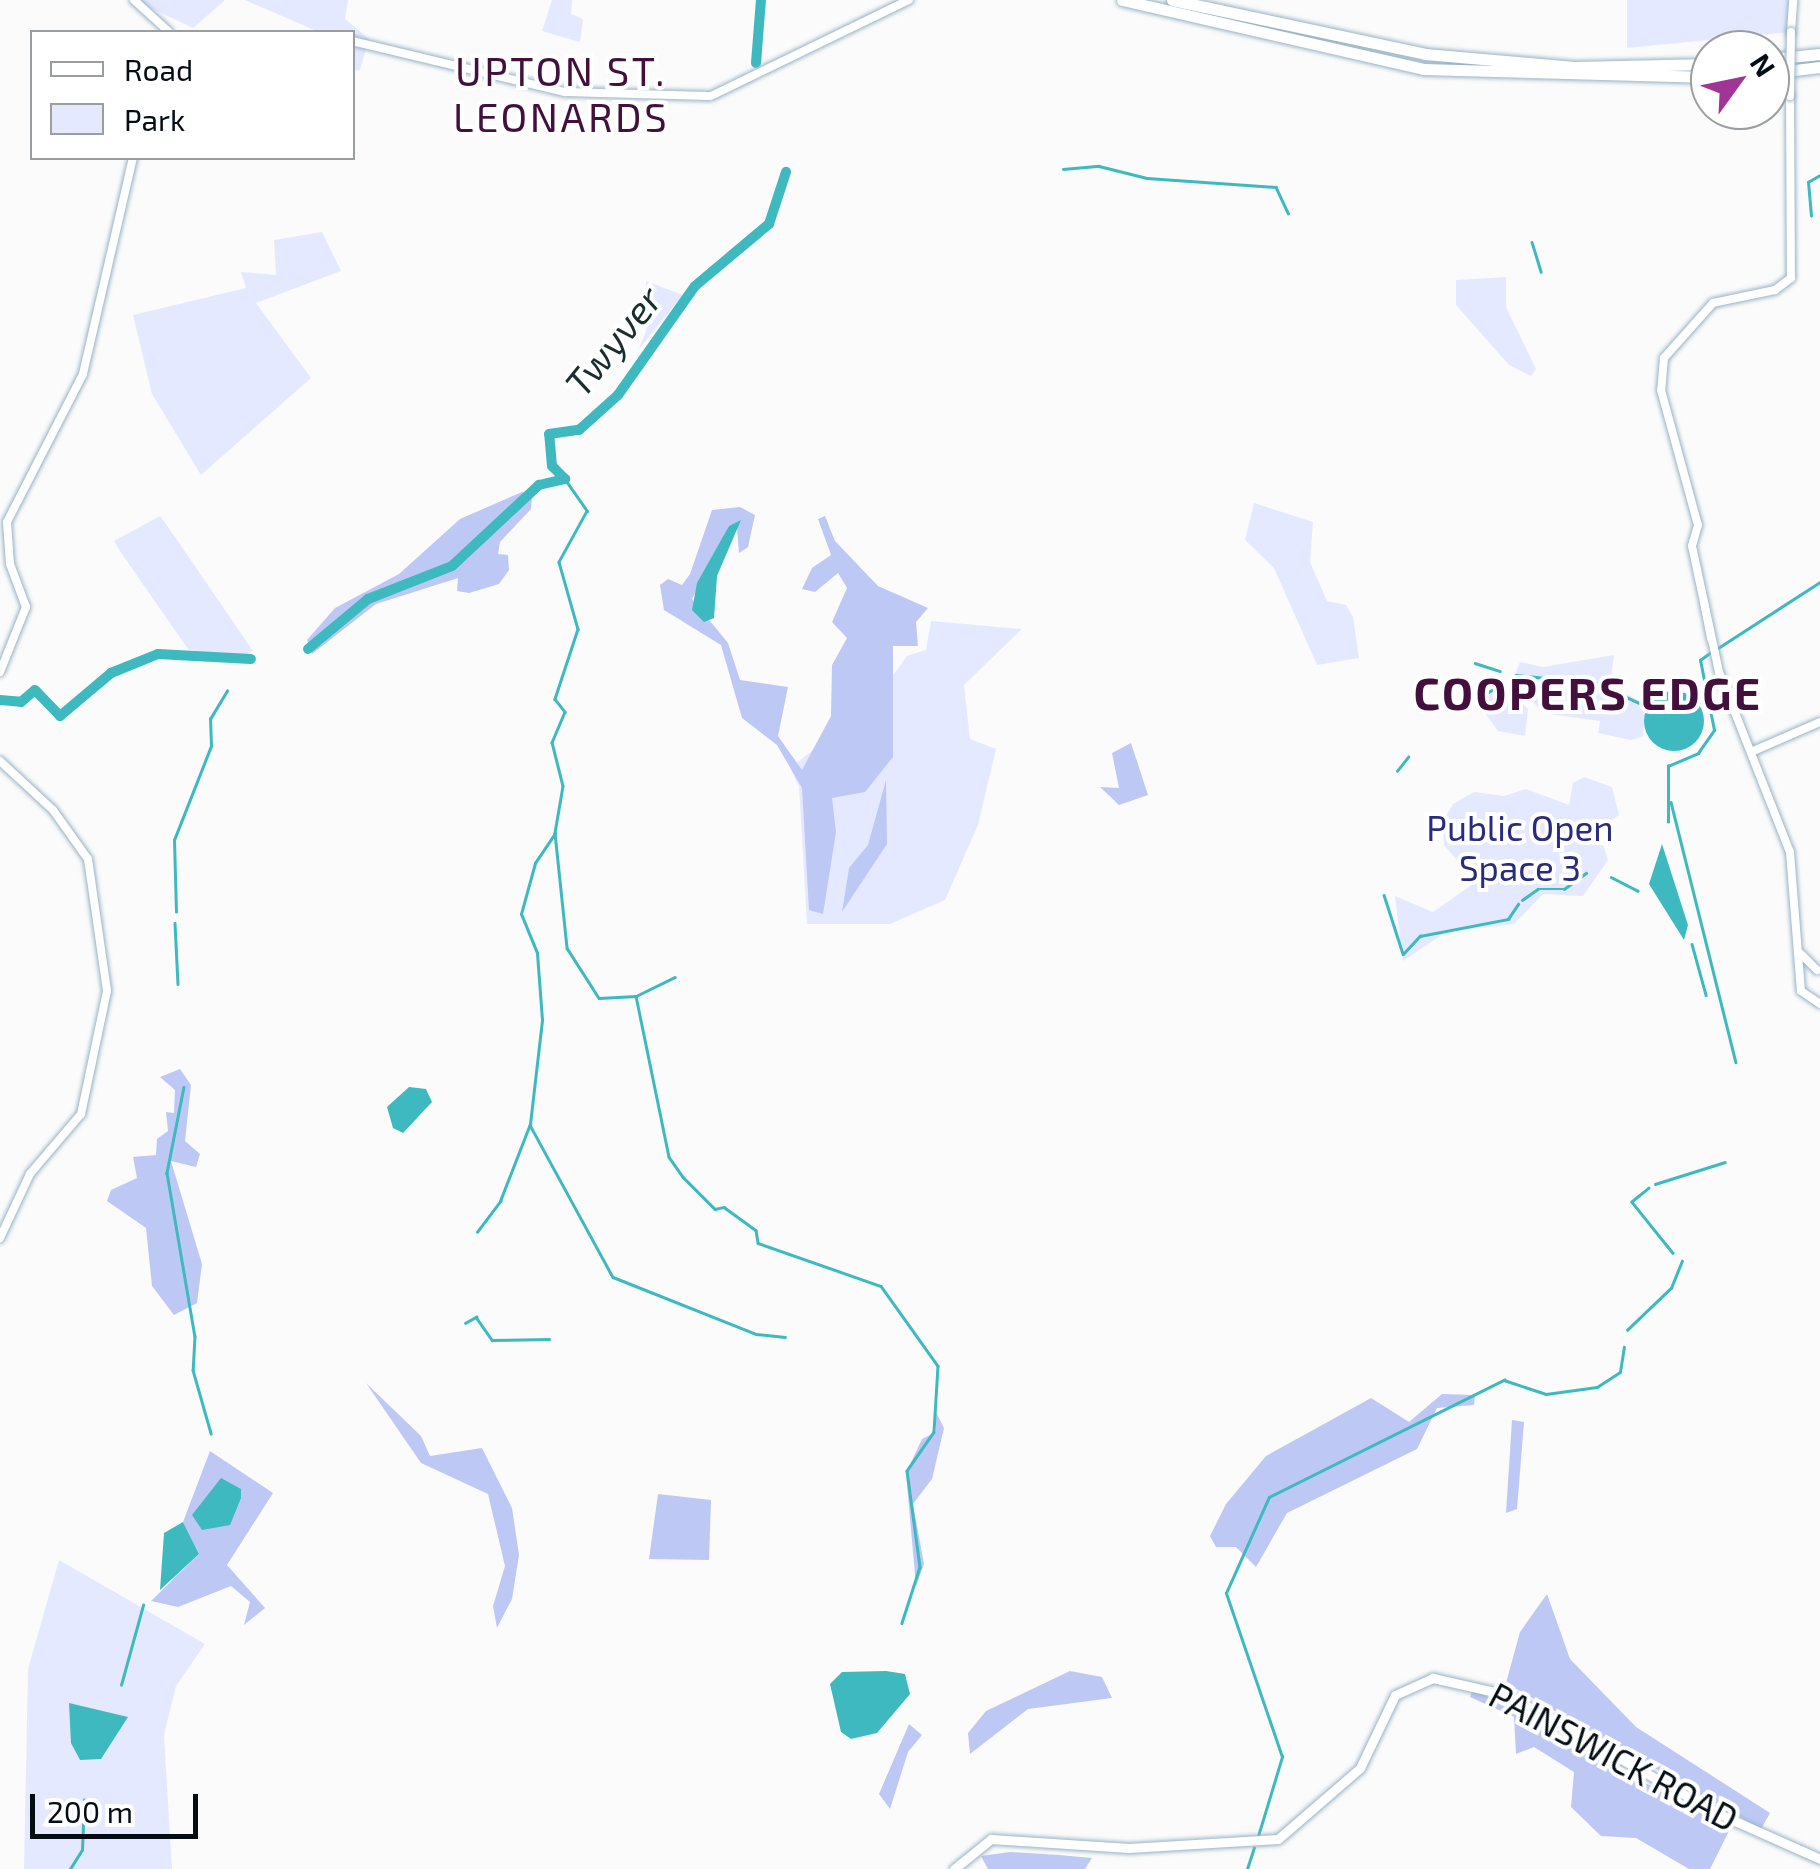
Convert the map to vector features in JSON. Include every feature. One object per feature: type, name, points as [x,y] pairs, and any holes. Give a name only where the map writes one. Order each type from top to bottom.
[{"type":"highway","points":[[1122,0],[1424,69],[1690,77]]},
{"type":"highway","points":[[1172,0],[1314,36],[1444,56],[1574,67],[1690,64]]},
{"type":"highway","points":[[1790,57],[1820,54]]},
{"type":"highway","points":[[1790,71],[1820,67]]},
{"type":"main road","name":"PAINSWICK ROAD","points":[[954,1869],[990,1839],[1128,1848],[1278,1839],[1360,1768],[1396,1695],[1434,1678],[1507,1695],[1719,1814],[1820,1859]]},
{"type":"street","points":[[134,0],[167,30]]},
{"type":"street","points":[[355,42],[565,92],[709,96],[909,0]]},
{"type":"street","points":[[1793,0],[1792,278],[1776,290],[1717,300],[1664,358],[1661,390],[1676,466],[1687,477],[1698,525],[1692,546],[1715,658],[1782,821],[1805,998],[1820,1004]]},
{"type":"street","points":[[0,672],[26,607],[10,564],[6,522],[83,374],[134,160]]},
{"type":"street","points":[[1751,752],[1820,722]]},
{"type":"street","points":[[0,760],[52,810],[88,859],[107,991],[82,1114],[30,1174],[0,1238]]},
{"type":"street","points":[[1801,954],[1818,970],[1802,980]]},
{"type":"green space","points":[[134,0],[225,0],[193,28]]},
{"type":"green space","points":[[245,0],[348,0],[345,19],[369,39],[360,70],[355,71],[355,30],[314,30]]},
{"type":"green space","points":[[552,0],[572,0],[571,14],[583,19],[580,42],[542,31]]},
{"type":"green space","points":[[1627,0],[1793,0],[1791,32],[1690,30],[1690,42],[1627,48]]},
{"type":"green space","points":[[322,232],[341,271],[256,303],[311,378],[201,475],[152,394],[133,315],[246,288],[241,272],[276,275],[274,240]]},
{"type":"green space","points":[[1506,277],[1506,307],[1536,369],[1531,376],[1509,365],[1456,305],[1456,280]]},
{"type":"green space","points":[[646,281],[683,295],[639,349],[646,331]]},
{"type":"green space","points":[[1254,503],[1313,522],[1310,562],[1327,601],[1346,605],[1353,617],[1359,658],[1317,665],[1274,568],[1245,540]]},
{"type":"green space","points":[[160,516],[253,651],[233,660],[188,649],[122,554],[114,541]]},
{"type":"green space","points":[[931,621],[1022,629],[964,685],[970,739],[996,749],[978,825],[945,900],[890,924],[807,924],[799,787],[790,768],[873,703],[907,656],[926,650]]},
{"type":"green space","points":[[1614,655],[1610,685],[1645,704],[1643,736],[1631,740],[1598,733],[1600,721],[1543,713],[1513,679],[1520,662],[1543,667]]},
{"type":"green space","points":[[1500,683],[1528,709],[1525,736],[1498,731],[1476,701]]},
{"type":"green space","name":"Public Open Space 3","points":[[1584,777],[1612,787],[1619,815],[1598,829],[1608,860],[1583,896],[1543,894],[1514,924],[1446,932],[1403,961],[1395,896],[1433,912],[1476,882],[1444,845],[1443,821],[1453,804],[1474,792],[1504,796],[1526,789],[1569,805],[1573,783]]},
{"type":"green space","points":[[59,1560],[205,1644],[176,1686],[164,1735],[172,1869],[24,1869],[28,1669]]},
{"type":"shaded area","points":[[522,492],[532,496],[531,509],[500,542],[498,554],[508,555],[509,570],[499,584],[469,593],[457,591],[458,578],[376,604],[312,654],[307,640],[335,608],[399,574],[460,519]]},
{"type":"shaded area","points":[[740,507],[755,515],[748,547],[739,553],[737,528],[729,526],[692,599],[728,643],[740,680],[788,687],[778,736],[802,770],[831,716],[832,665],[847,638],[832,622],[847,588],[838,573],[815,592],[802,589],[812,568],[831,555],[818,519],[825,516],[835,541],[878,586],[928,608],[916,622],[918,646],[893,646],[893,757],[865,792],[832,798],[836,832],[823,914],[809,910],[802,788],[777,745],[742,718],[721,645],[664,610],[660,585],[668,579],[682,585],[690,574],[712,510]]},
{"type":"shaded area","points":[[741,520],[717,576],[714,618],[704,622],[692,610],[697,583],[729,526]]},
{"type":"shaded area","points":[[1674,691],[1695,700],[1704,721],[1695,742],[1674,751],[1653,742],[1644,721],[1653,700]]},
{"type":"shaded area","points":[[1131,743],[1148,795],[1119,805],[1100,787],[1119,788],[1112,753]]},
{"type":"shaded area","points":[[886,780],[887,844],[842,912],[849,868],[868,845]]},
{"type":"shaded area","points":[[1662,844],[1688,925],[1684,940],[1649,884]]},
{"type":"shaded area","points":[[180,1069],[191,1085],[185,1141],[200,1154],[196,1167],[171,1161],[202,1264],[197,1303],[174,1315],[152,1286],[146,1228],[107,1201],[111,1190],[137,1178],[133,1157],[156,1155],[157,1139],[168,1131],[166,1112],[174,1113],[175,1090],[160,1077]]},
{"type":"shaded area","points":[[409,1087],[426,1089],[432,1102],[403,1133],[393,1128],[387,1107]]},
{"type":"shaded area","points":[[366,1383],[421,1436],[430,1456],[482,1448],[512,1508],[519,1555],[512,1599],[497,1628],[493,1606],[505,1566],[488,1494],[421,1463]]},
{"type":"shaded area","points":[[1442,1394],[1475,1395],[1474,1405],[1437,1408],[1417,1449],[1287,1513],[1256,1567],[1236,1547],[1216,1547],[1210,1536],[1226,1504],[1266,1456],[1371,1398],[1409,1422]]},
{"type":"shaded area","points":[[935,1410],[944,1428],[932,1479],[913,1504],[924,1564],[916,1586],[906,1473],[922,1439],[936,1432]]},
{"type":"shaded area","points":[[1512,1420],[1524,1422],[1517,1509],[1506,1513]]},
{"type":"shaded area","points":[[210,1451],[273,1493],[227,1565],[265,1608],[244,1625],[250,1602],[231,1586],[178,1607],[151,1601],[199,1554],[183,1522]]},
{"type":"shaded area","points":[[221,1478],[241,1489],[241,1498],[230,1525],[202,1530],[192,1515]]},
{"type":"shaded area","points":[[658,1494],[711,1500],[709,1560],[649,1559]]},
{"type":"shaded area","points":[[183,1522],[199,1554],[160,1590],[164,1533]]},
{"type":"shaded area","points":[[1547,1594],[1570,1659],[1636,1727],[1770,1813],[1761,1829],[1506,1683],[1520,1632]]},
{"type":"shaded area","points":[[1070,1671],[1102,1677],[1112,1698],[1028,1709],[970,1754],[968,1733],[986,1711]]},
{"type":"shaded area","points":[[842,1672],[905,1674],[910,1694],[877,1733],[851,1739],[841,1732],[830,1684]]},
{"type":"shaded area","points":[[1473,1689],[1730,1829],[1710,1869],[1689,1869],[1636,1838],[1601,1836],[1571,1807],[1574,1772],[1534,1747],[1516,1754],[1514,1717],[1470,1697]]},
{"type":"shaded area","points":[[69,1703],[128,1717],[101,1759],[80,1760],[71,1743]]},
{"type":"shaded area","points":[[909,1724],[922,1735],[908,1752],[890,1809],[879,1794]]},
{"type":"shaded area","points":[[1010,1852],[1092,1858],[1085,1869],[988,1869],[981,1856]]},
{"type":"waterway","name":"Twyver","points":[[756,63],[761,0]]},
{"type":"waterway","points":[[1063,169],[1099,166],[1147,178],[1276,187],[1288,213]]},
{"type":"waterway","name":"Twyver","points":[[308,649],[368,599],[452,566],[539,485],[565,479],[552,466],[549,434],[579,430],[618,395],[695,286],[769,224],[786,172]]},
{"type":"waterway","points":[[1811,216],[1808,182],[1820,175]]},
{"type":"waterway","points":[[1532,242],[1541,272]]},
{"type":"waterway","points":[[565,479],[587,511],[559,562],[578,629],[555,699],[565,712],[552,742],[563,786],[555,833],[567,948],[599,998],[636,996],[669,1157],[683,1177],[715,1209],[724,1207],[756,1230],[758,1243],[881,1286],[938,1366],[934,1432],[907,1471],[920,1567],[902,1623]]},
{"type":"waterway","points":[[1718,648],[1820,582]]},
{"type":"waterway","points":[[1668,822],[1668,766],[1698,753],[1714,730],[1700,660],[1711,652]]},
{"type":"waterway","name":"Twyver","points":[[0,700],[21,702],[35,690],[60,716],[111,673],[158,654],[251,659]]},
{"type":"waterway","points":[[1475,663],[1500,671]]},
{"type":"waterway","points":[[1516,675],[1596,683],[1639,703]]},
{"type":"waterway","points":[[1487,693],[1503,683]]},
{"type":"waterway","points":[[176,912],[174,840],[211,746],[210,719],[227,691]]},
{"type":"waterway","points":[[1397,771],[1408,757]]},
{"type":"waterway","points":[[1671,802],[1736,1062]]},
{"type":"waterway","points":[[477,1232],[500,1201],[530,1124],[542,1020],[537,953],[521,914],[535,863],[555,833]]},
{"type":"waterway","points":[[1522,900],[1538,889],[1564,889],[1586,873]]},
{"type":"waterway","points":[[1611,877],[1638,891]]},
{"type":"waterway","points":[[1384,895],[1403,954],[1420,936],[1508,919],[1518,904]]},
{"type":"waterway","points":[[175,923],[178,984]]},
{"type":"waterway","points":[[1692,944],[1706,995]]},
{"type":"waterway","points":[[636,996],[675,977]]},
{"type":"waterway","points":[[184,1087],[167,1173],[195,1336],[193,1370],[211,1433]]},
{"type":"waterway","points":[[530,1125],[613,1277],[756,1334],[785,1337]]},
{"type":"waterway","points":[[1655,1184],[1725,1162]]},
{"type":"waterway","points":[[1649,1188],[1632,1202],[1673,1253]]},
{"type":"waterway","points":[[1627,1330],[1671,1288],[1682,1261]]},
{"type":"waterway","points":[[465,1323],[476,1317],[492,1340],[549,1339]]},
{"type":"waterway","points":[[1258,1836],[1282,1757],[1226,1593],[1269,1497],[1504,1380],[1546,1394],[1597,1387],[1620,1372],[1624,1347]]},
{"type":"waterway","points":[[121,1685],[143,1605]]},
{"type":"waterway","points":[[70,1869],[82,1850],[84,1800]]},
{"type":"waterway","points":[[1247,1869],[1254,1848]]},
{"type":"district","name":"UPTON ST. LEONARDS","points":[[561,93]]},
{"type":"district","name":"COOPERS EDGE","points":[[1588,693]]}]
